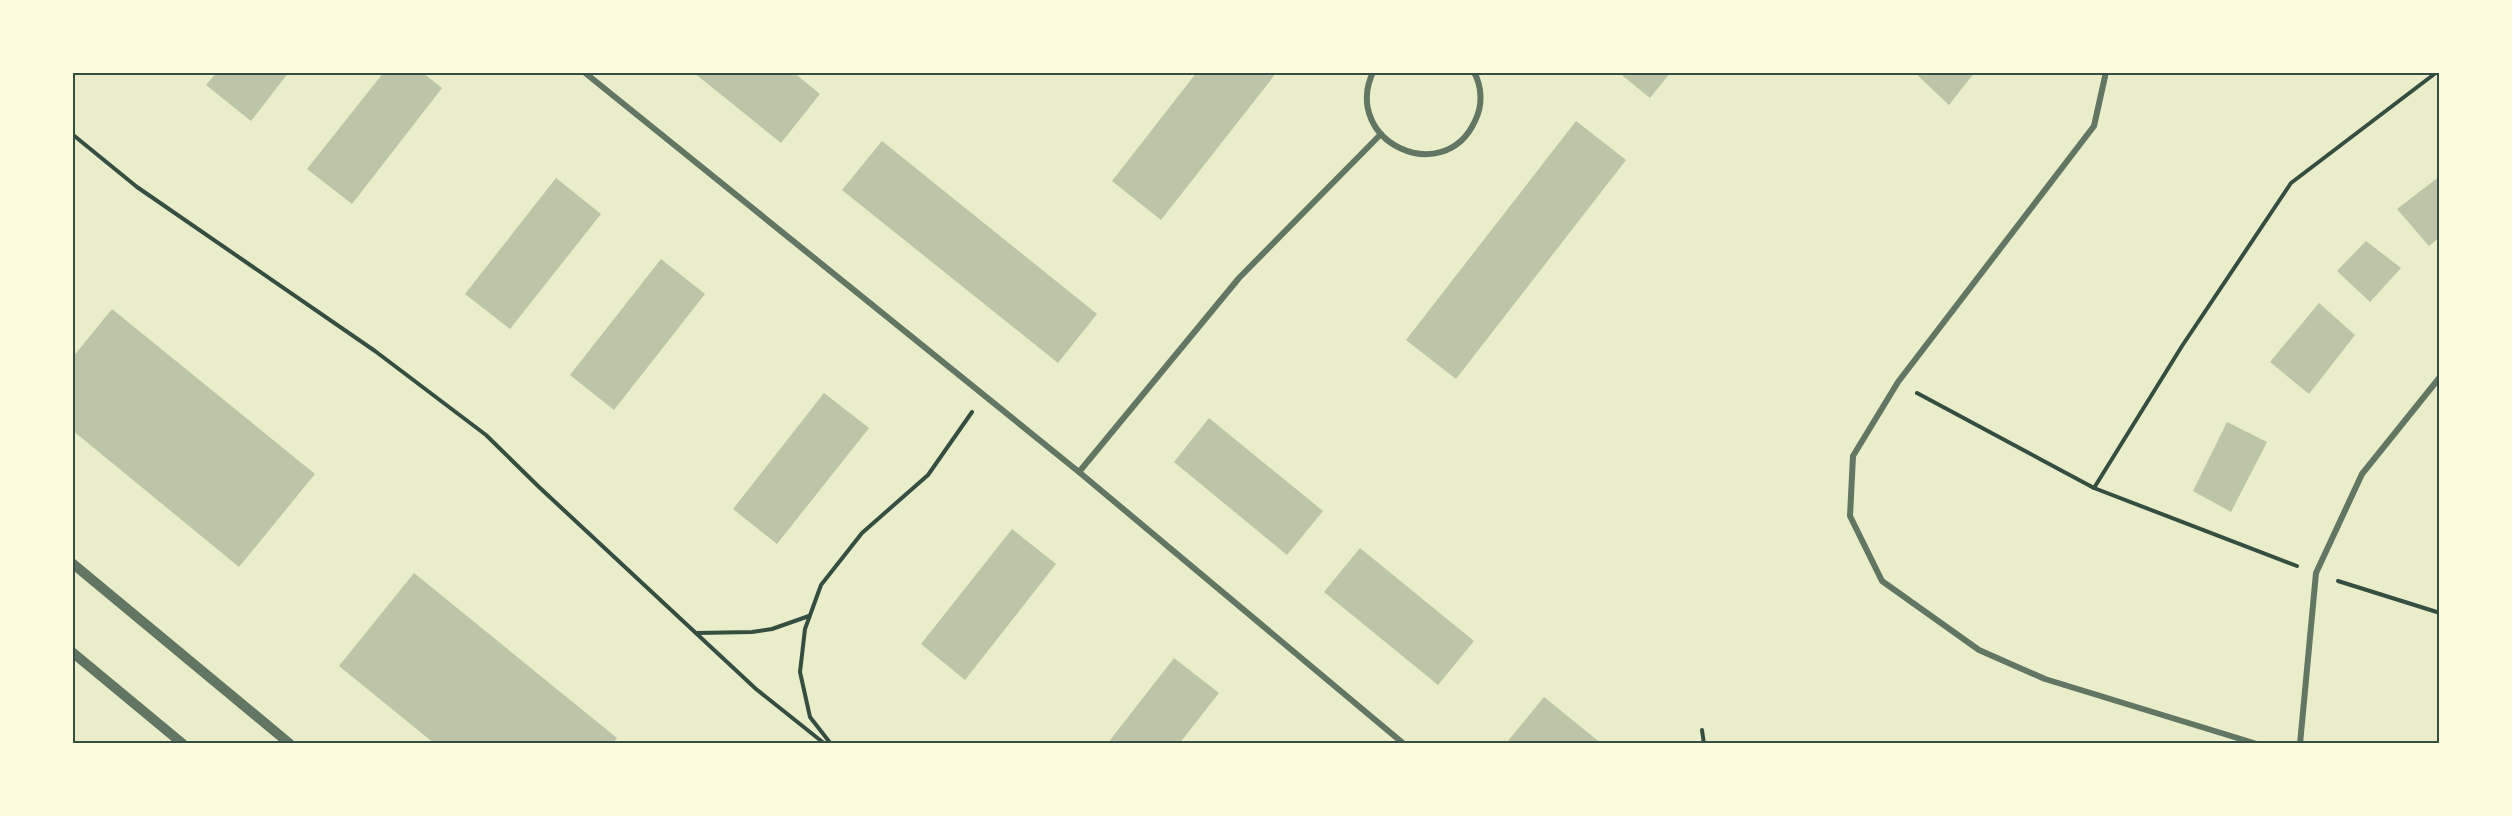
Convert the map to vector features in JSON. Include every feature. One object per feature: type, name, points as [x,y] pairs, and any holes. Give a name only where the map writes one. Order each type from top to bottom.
[{"type":"street","points":[[584,72],[1079,472],[1404,744]]},
{"type":"street","points":[[1373,72],[1368,88],[1367,103],[1372,122],[1381,134],[1396,147],[1418,154],[1438,153],[1456,145],[1469,131],[1478,116],[1480,87],[1474,72]]},
{"type":"street","points":[[2106,72],[2094,126],[1898,382],[1853,456],[1850,516],[1882,581],[1978,650],[2045,679],[2257,744]]},
{"type":"street","points":[[1079,472],[1239,278],[1381,134]]},
{"type":"street","points":[[2300,744],[2316,573],[2362,474],[2440,377]]},
{"type":"street","points":[[72,562],[290,744]]},
{"type":"street","points":[[72,652],[183,744]]},
{"type":"path","points":[[2094,488],[2182,346],[2291,183],[2436,72]]},
{"type":"path","points":[[72,134],[136,187],[375,351],[486,435],[756,689],[825,744]]},
{"type":"path","points":[[1898,382],[2094,488],[2316,573],[2440,614]]},
{"type":"path","points":[[831,744],[810,717],[800,672],[805,629],[821,585],[862,533],[928,475],[983,396]]},
{"type":"path","points":[[695,633],[752,633],[772,629],[809,616]]},
{"type":"path","points":[[1702,730],[1704,744]]},
{"type":"building","points":[[217,72],[289,72],[251,121],[206,85]]},
{"type":"building","points":[[384,72],[422,72],[442,88],[352,204],[307,169]]},
{"type":"building","points":[[693,72],[793,72],[820,94],[781,143]]},
{"type":"building","points":[[1197,72],[1277,72],[1161,220],[1112,181]]},
{"type":"building","points":[[1618,72],[1671,72],[1650,98]]},
{"type":"building","points":[[1914,72],[1975,72],[1949,105]]},
{"type":"building","points":[[1576,121],[1626,160],[1456,379],[1406,340]]},
{"type":"building","points":[[882,141],[1097,314],[1058,363],[842,190]]},
{"type":"building","points":[[2440,176],[2440,237],[2429,246],[2397,209]]},
{"type":"building","points":[[556,178],[601,214],[510,329],[465,294]]},
{"type":"building","points":[[2366,241],[2401,268],[2370,302],[2337,271]]},
{"type":"building","points":[[661,259],[705,294],[614,410],[570,375]]},
{"type":"building","points":[[2319,303],[2355,335],[2309,394],[2270,362]]},
{"type":"building","points":[[112,309],[315,474],[239,567],[72,430],[72,358]]},
{"type":"building","points":[[824,393],[869,428],[777,544],[733,509]]},
{"type":"building","points":[[1209,418],[1323,511],[1287,555],[1174,462]]},
{"type":"building","points":[[2227,422],[2267,442],[2231,512],[2193,491]]},
{"type":"building","points":[[1012,529],[1056,564],[965,680],[921,644]]},
{"type":"building","points":[[1360,548],[1474,641],[1438,685],[1324,592]]},
{"type":"building","points":[[414,573],[617,738],[612,744],[435,744],[339,666]]},
{"type":"building","points":[[1174,658],[1219,693],[1179,744],[1107,744]]},
{"type":"building","points":[[1544,697],[1602,744],[1512,744],[1508,741]]}]
